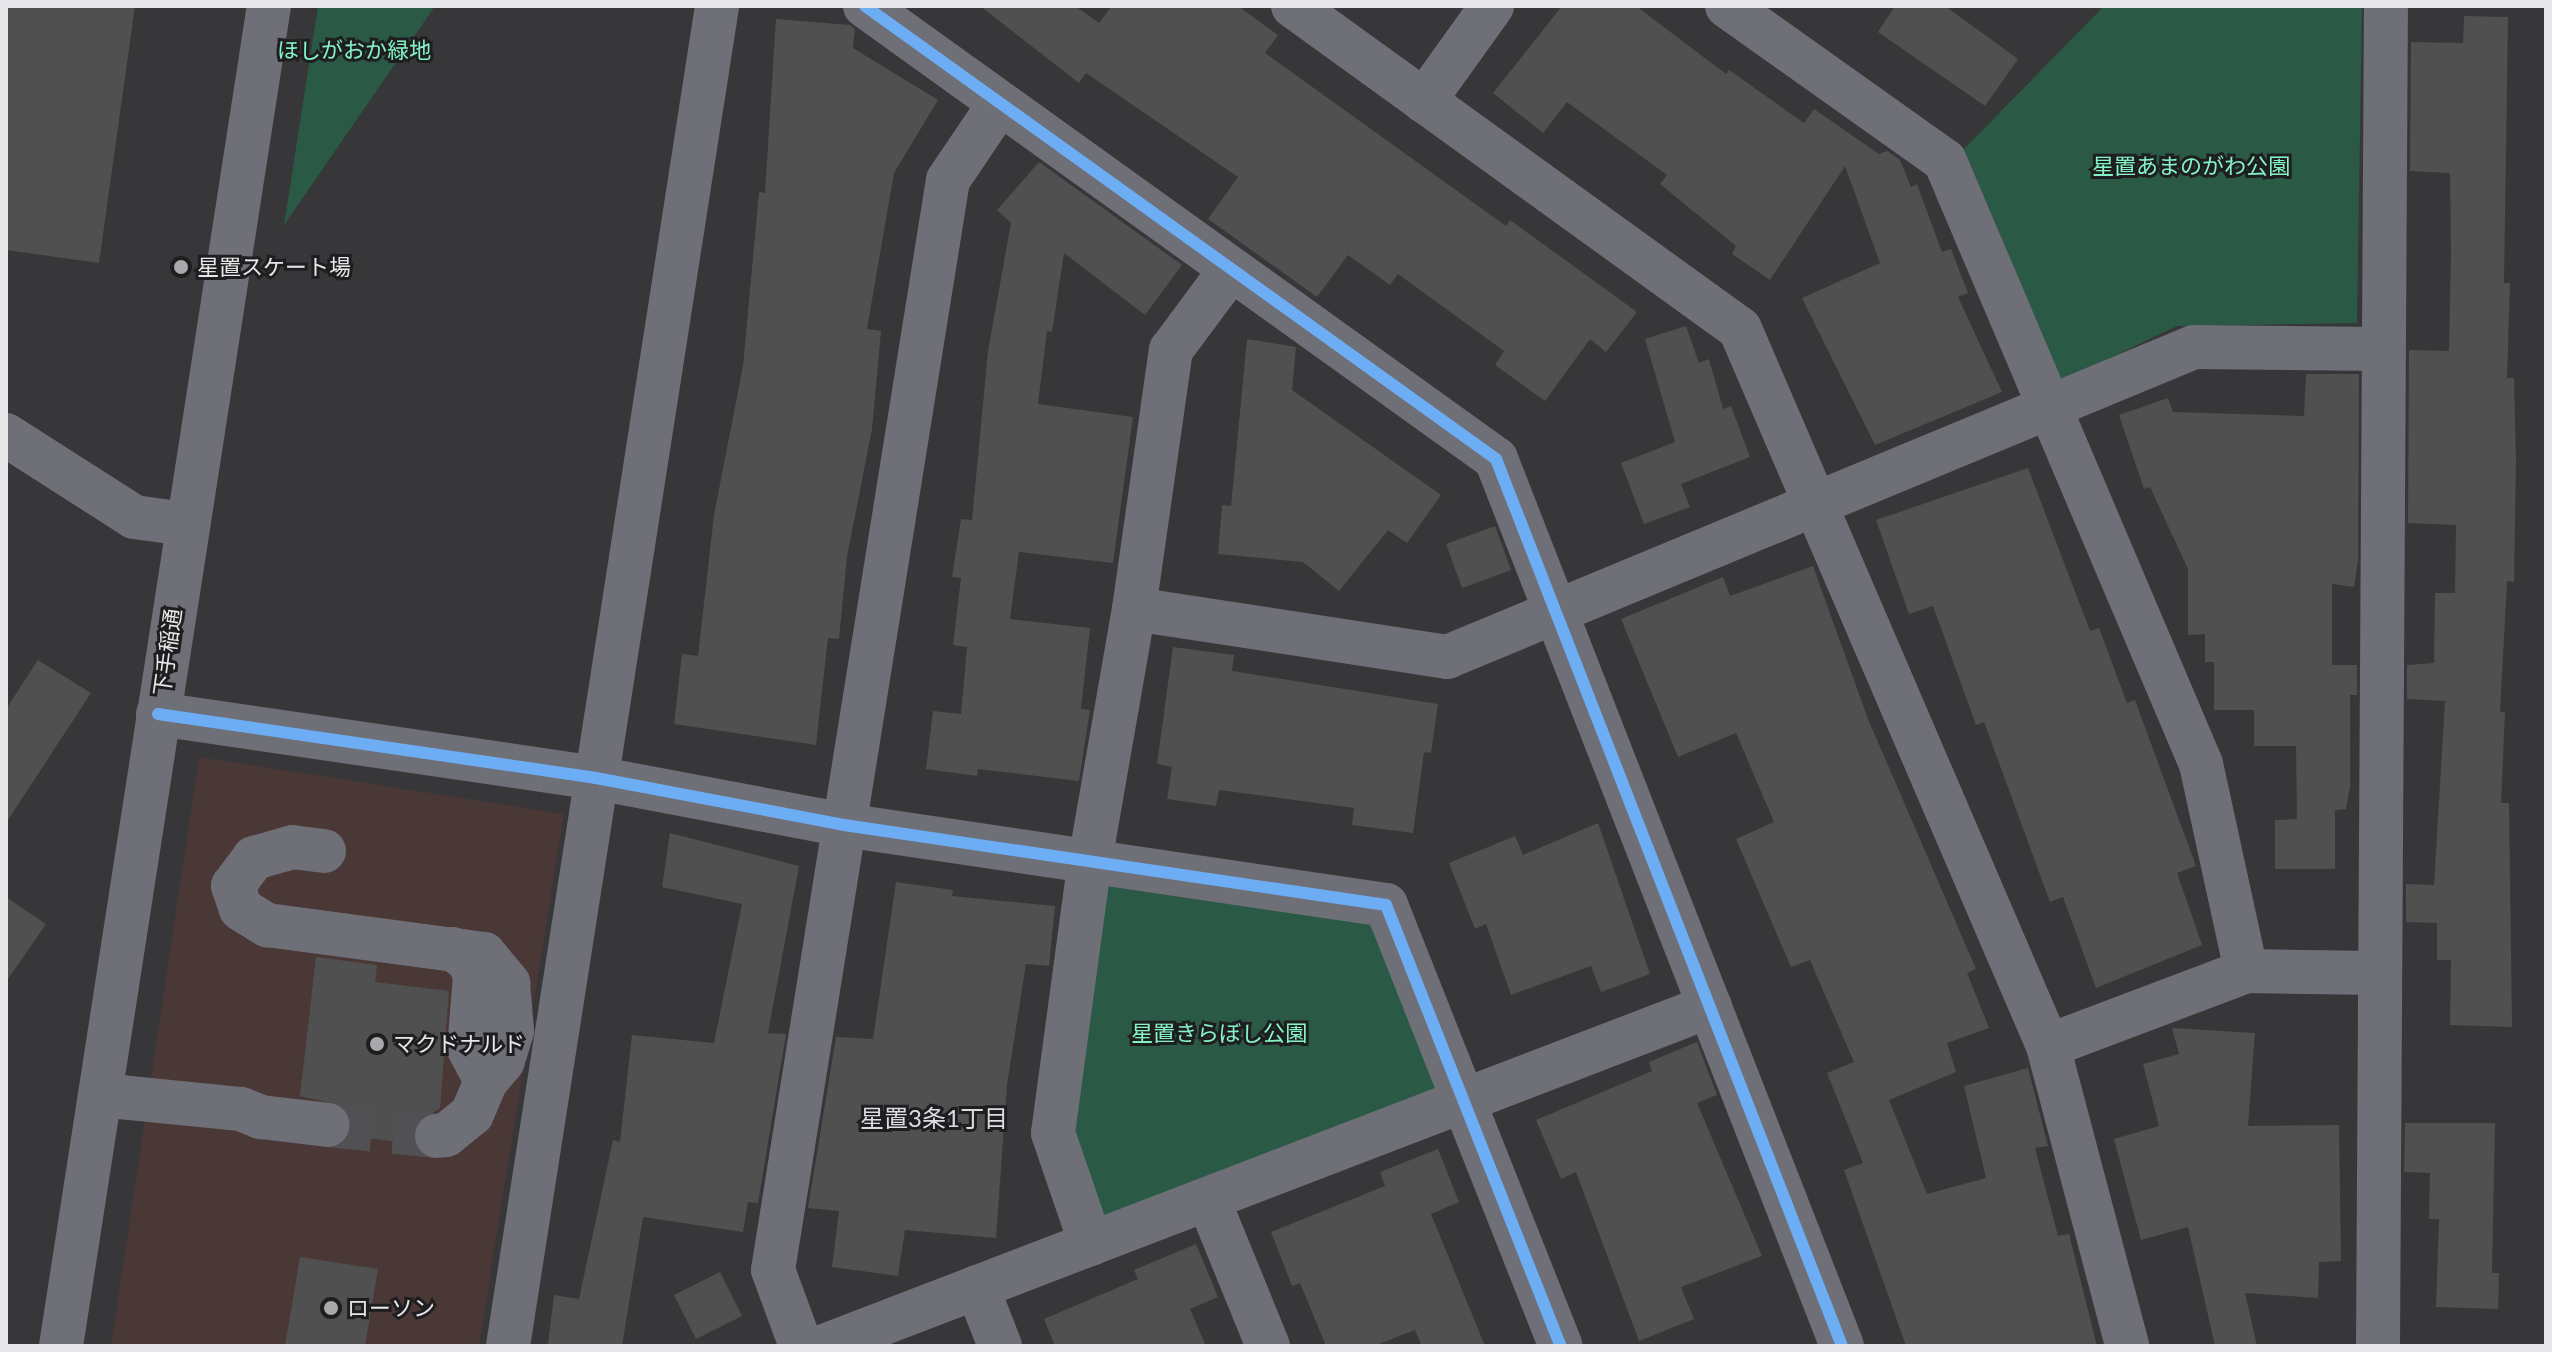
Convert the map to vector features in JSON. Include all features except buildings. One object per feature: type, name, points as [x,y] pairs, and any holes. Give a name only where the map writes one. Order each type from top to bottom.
[{"type":"street","name":"下手稲通","points":[[61,1346],[186,524],[269,6]]},
{"type":"street","points":[[508,1346],[717,6]]},
{"type":"street","points":[[865,6],[1229,272],[1496,459],[1842,1346]]},
{"type":"street","points":[[1293,6],[1740,329],[1818,503],[2048,1046],[2127,1346]]},
{"type":"street","points":[[1424,101],[1492,6]]},
{"type":"street","points":[[1727,6],[1777,20],[1945,161],[2201,764],[2246,971]]},
{"type":"street","points":[[2378,1346],[2386,6]]},
{"type":"street","points":[[801,1346],[773,1270],[948,180],[998,106]]},
{"type":"street","points":[[1091,1244],[1053,1133],[1090,861],[1134,609],[1171,350],[1229,272]]},
{"type":"street","points":[[1134,609],[1447,657],[2194,347],[2383,349]]},
{"type":"street","points":[[6,435],[134,517],[186,524]]},
{"type":"street","points":[[158,714],[596,778],[844,825],[1386,905],[1561,1346]]},
{"type":"street","points":[[324,851],[293,847],[254,858],[237,875],[234,891],[247,916],[267,925],[484,954],[508,983],[512,1005],[509,1045],[486,1081],[472,1114],[446,1135],[437,1136]]},
{"type":"street","points":[[2048,1046],[2246,971],[2380,973]]},
{"type":"street","points":[[824,1346],[1710,1006]]},
{"type":"street","points":[[100,1095],[241,1109],[261,1117],[328,1125]]},
{"type":"street","points":[[1208,1199],[1268,1346]]},
{"type":"street","points":[[977,1287],[1000,1346]]},
{"type":"shaded area","points":[[199,757],[564,814],[479,1346],[111,1346]]},
{"type":"green space","name":"ほしがおか緑地","points":[[318,6],[435,6],[284,225]]},
{"type":"green space","name":"星置あまのがわ公園","points":[[2104,6],[2362,6],[2357,323],[2177,326],[2062,381],[1964,149]]},
{"type":"green space","name":"星置きらぼし公園","points":[[1090,862],[1386,905],[1464,1101],[1091,1244],[1053,1133]]},
{"type":"tunnel","points":[[328,1125],[437,1136]]},
{"type":"cycle path","points":[[865,6],[1496,459],[1842,1346]]},
{"type":"cycle path","points":[[158,714],[596,778],[844,825],[1386,905],[1561,1346]]},
{"type":"place","name":"星置スケート場","points":[[181,267]]},
{"type":"place","name":"マクドナルド","points":[[377,1044]]},
{"type":"place","name":"ローソン","points":[[331,1308]]},
{"type":"district","name":"星置3条1丁目","points":[[934,1118]]}]
